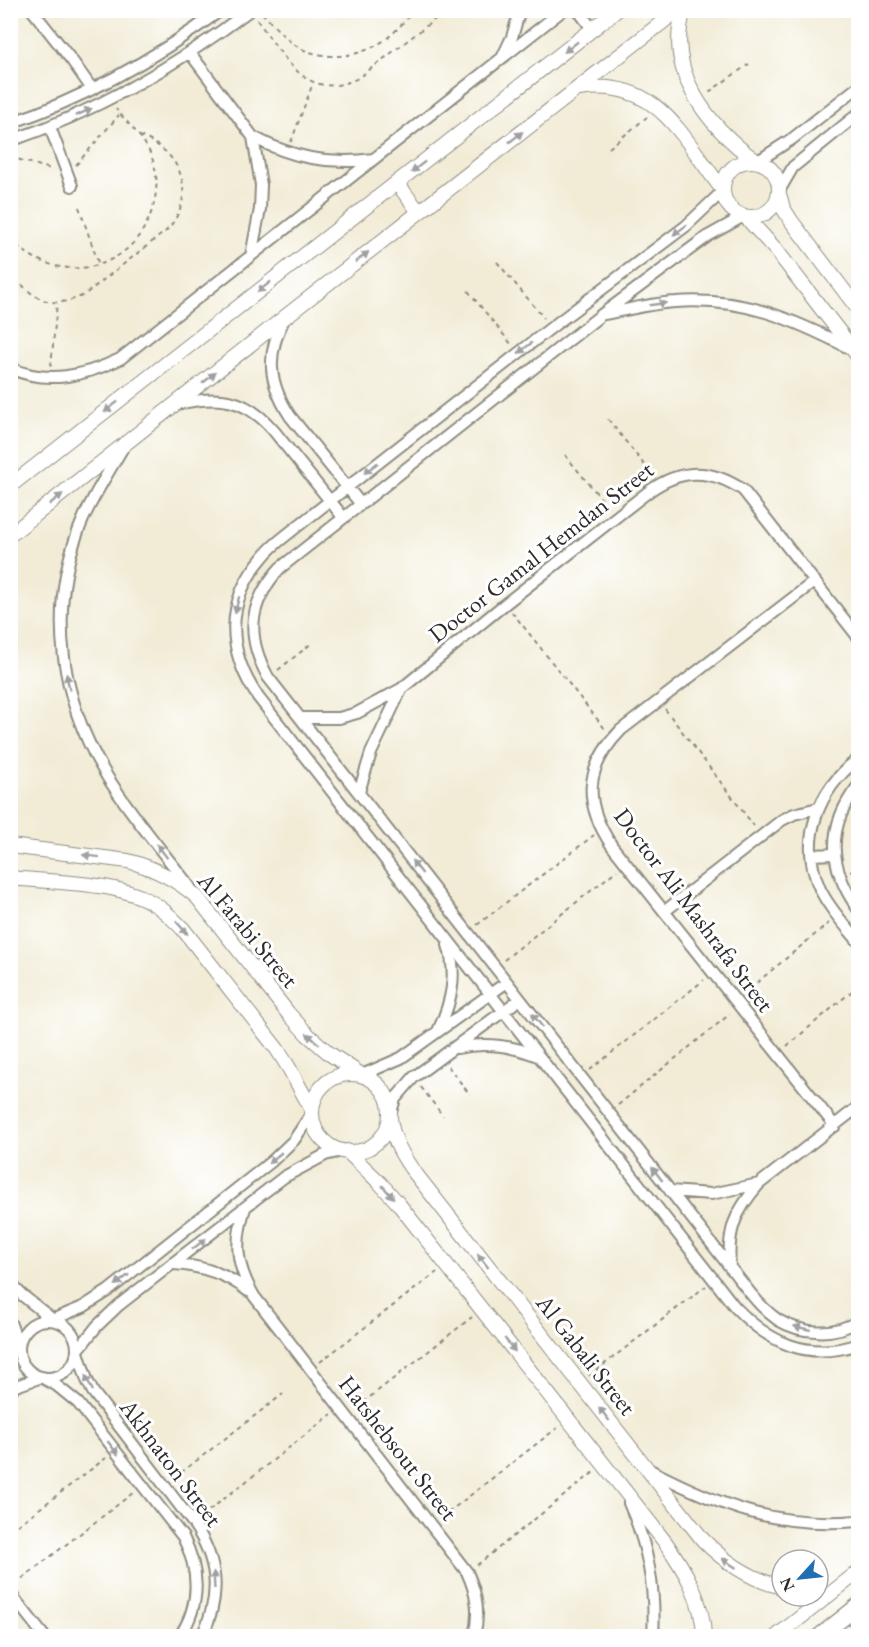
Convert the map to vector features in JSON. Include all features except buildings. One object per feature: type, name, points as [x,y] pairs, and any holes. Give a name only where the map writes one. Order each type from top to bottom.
[{"type":"main road","points":[[820,1636],[858,1606]]},
{"type":"street","points":[[32,10],[74,62],[92,89]]},
{"type":"street","points":[[10,123],[92,89],[156,54],[221,10]]},
{"type":"street","points":[[500,61],[512,37],[520,10]]},
{"type":"street","points":[[10,368],[33,376],[74,377],[98,370],[120,359],[563,10]]},
{"type":"street","points":[[578,10],[593,30]]},
{"type":"street","points":[[10,535],[678,10]]},
{"type":"street","points":[[684,10],[678,40],[680,58],[697,101],[727,138],[771,169],[776,176],[783,208],[858,309]]},
{"type":"street","points":[[10,141],[50,127],[109,100],[190,53],[250,11]]},
{"type":"street","points":[[10,486],[593,30],[612,12]]},
{"type":"street","points":[[190,53],[253,137],[258,161],[260,209],[251,256]]},
{"type":"street","points":[[858,87],[792,139],[757,161],[746,161],[737,165],[730,171],[723,190],[686,226],[518,353],[330,500],[265,554],[252,570],[243,587],[236,605],[234,624],[235,644],[243,672],[258,697],[735,1307],[752,1325],[788,1345],[828,1350],[858,1344]]},
{"type":"street","points":[[577,89],[614,88],[632,92],[659,108],[675,125],[723,190],[730,207],[744,216],[776,250],[856,353]]},
{"type":"street","points":[[858,114],[793,167],[776,202],[763,215],[744,216],[708,236],[601,315],[280,567],[266,584],[256,603],[253,622],[254,642],[259,660],[271,681],[751,1294],[779,1321],[797,1328],[816,1332],[836,1330],[858,1321]]},
{"type":"street","points":[[50,127],[72,186]]},
{"type":"street","points":[[253,137],[287,153],[330,162],[375,159]]},
{"type":"street","points":[[397,183],[419,212]]},
{"type":"street","points":[[601,315],[675,302],[709,301],[742,305],[774,313],[805,326],[856,353]]},
{"type":"street","points":[[285,317],[275,337],[272,354],[275,387],[281,402],[360,503]]},
{"type":"street","points":[[177,404],[217,398],[234,401],[249,408],[263,418],[343,517]]},
{"type":"street","points":[[124,445],[92,499],[69,560],[63,592],[61,625],[63,657],[78,721],[97,758],[127,805],[197,897]]},
{"type":"street","name":"Doctor Gamal Hemdan Street","points":[[301,718],[339,718],[357,713],[401,689],[505,604],[659,484],[688,474],[703,474],[730,482],[743,490],[858,636]]},
{"type":"street","name":"Doctor Ali Mashrafa Street","points":[[815,582],[659,700],[613,739],[598,762],[591,789],[595,817],[601,829],[835,1126]]},
{"type":"street","points":[[258,697],[271,681]]},
{"type":"street","name":"Doctor Gamal Hemdan Street","points":[[359,792],[375,744],[401,689]]},
{"type":"street","points":[[858,759],[833,782],[818,808],[812,831],[812,855],[820,889],[858,941]]},
{"type":"street","points":[[858,786],[840,817],[835,835],[834,854],[842,883],[858,909]]},
{"type":"street","points":[[665,911],[794,814],[818,808]]},
{"type":"street","name":"Al Farabi Street","points":[[10,846],[107,858],[147,866],[182,884],[197,897],[307,1034],[330,1054],[361,1075]]},
{"type":"street","points":[[812,855],[834,854]]},
{"type":"street","name":"Al Farabi Street","points":[[10,878],[108,887],[140,897],[168,913],[277,1049],[301,1088],[312,1112]]},
{"type":"street","points":[[437,1033],[452,995],[454,975],[452,956],[446,936]]},
{"type":"street","points":[[361,1075],[401,1058],[507,982]]},
{"type":"street","points":[[78,1351],[107,1315],[297,1169],[325,1155],[367,1149],[375,1143],[382,1136],[395,1099],[414,1077],[520,999]]},
{"type":"street","points":[[450,1050],[487,1044],[523,1049],[539,1056]]},
{"type":"street","points":[[390,1116],[386,1095],[372,1079],[349,1073],[328,1081],[320,1089],[314,1099],[312,1112],[314,1124],[324,1141],[344,1151],[380,1183],[482,1309],[684,1569],[696,1597],[704,1636]]},
{"type":"street","points":[[730,1268],[728,1249],[730,1232],[736,1215],[746,1199],[759,1184],[858,1107]]},
{"type":"street","points":[[53,1319],[83,1307],[108,1291],[272,1161],[294,1140],[312,1112]]},
{"type":"street","name":"Al Gabali Street","points":[[390,1116],[391,1130],[396,1144],[411,1168],[703,1540],[720,1557],[744,1573],[770,1584]]},
{"type":"street","points":[[670,1191],[711,1194],[759,1184]]},
{"type":"street","name":"Hatshebsout Street","points":[[245,1208],[239,1226],[237,1244],[239,1263],[245,1280],[254,1296],[467,1572],[475,1588],[478,1605],[478,1623],[474,1636]]},
{"type":"street","name":"Hatshebsout Street","points":[[174,1264],[196,1266],[217,1272],[237,1282],[254,1296]]},
{"type":"street","points":[[10,1283],[53,1319]]},
{"type":"street","points":[[735,1307],[751,1294]]},
{"type":"street","points":[[10,1357],[19,1348],[20,1339],[29,1326],[44,1319],[62,1322],[74,1334],[78,1351],[76,1360],[66,1372],[59,1376],[43,1378],[10,1388]]},
{"type":"street","points":[[10,1322],[20,1356],[28,1370],[43,1378]]},
{"type":"street","name":"Akhnaton Street","points":[[78,1351],[93,1392],[203,1537],[210,1554],[215,1588],[211,1614],[202,1636]]},
{"type":"street","name":"Akhnaton Street","points":[[43,1378],[68,1393],[78,1403],[183,1537],[196,1570],[197,1588],[195,1606],[189,1623],[180,1636]]},
{"type":"street","points":[[646,1468],[708,1499],[766,1517],[796,1522],[858,1521]]},
{"type":"street","points":[[623,1489],[640,1527],[651,1568],[655,1610],[653,1636]]},
{"type":"street","points":[[830,1591],[858,1572]]},
{"type":"street","points":[[10,1593],[44,1636]]},
{"type":"street","points":[[777,1636],[809,1608]]},
{"type":"path","points":[[260,10],[283,35],[300,48],[322,55],[345,56],[367,51],[387,40],[403,25],[413,10]]},
{"type":"path","points":[[250,11],[292,66],[313,83],[331,86],[346,84],[360,77],[434,20],[442,10]]},
{"type":"path","points":[[697,101],[749,64]]},
{"type":"path","points":[[287,153],[313,83]]},
{"type":"path","points":[[10,239],[21,250],[39,260],[58,266],[78,267],[112,261],[123,254],[143,232],[155,199],[157,180],[149,150],[109,100]]},
{"type":"path","points":[[609,148],[659,108]]},
{"type":"path","points":[[10,157],[67,174],[120,114]]},
{"type":"path","points":[[10,271],[30,293],[43,300],[57,303],[72,301],[84,295],[166,231],[180,212],[184,188],[181,177],[175,162],[159,146],[139,136]]},
{"type":"path","points":[[79,207],[99,265]]},
{"type":"path","points":[[497,262],[552,327]]},
{"type":"path","points":[[468,291],[518,353]]},
{"type":"path","points":[[50,378],[57,303]]},
{"type":"path","points":[[608,419],[659,484]]},
{"type":"path","points":[[565,455],[616,517]]},
{"type":"path","points":[[505,604],[613,739]]},
{"type":"path","points":[[271,681],[312,643]]},
{"type":"path","points":[[659,700],[762,836]]},
{"type":"path","points":[[468,932],[601,829]]},
{"type":"path","points":[[495,967],[626,863]]},
{"type":"path","points":[[609,1113],[838,916]]},
{"type":"path","points":[[581,1077],[713,973]]},
{"type":"path","points":[[778,1054],[858,986]]},
{"type":"path","points":[[441,1057],[470,1095]]},
{"type":"path","points":[[414,1077],[443,1116]]},
{"type":"path","points":[[311,1370],[446,1264]]},
{"type":"path","points":[[580,1383],[714,1280]]},
{"type":"path","points":[[193,1523],[482,1309]]},
{"type":"path","points":[[164,1486],[283,1394]]},
{"type":"path","points":[[432,1526],[568,1419]]},
{"type":"path","points":[[10,1531],[116,1451]]},
{"type":"path","points":[[467,1572],[604,1464]]},
{"type":"path","points":[[10,1587],[142,1485]]},
{"type":"path","points":[[846,1636],[858,1627]]}]
